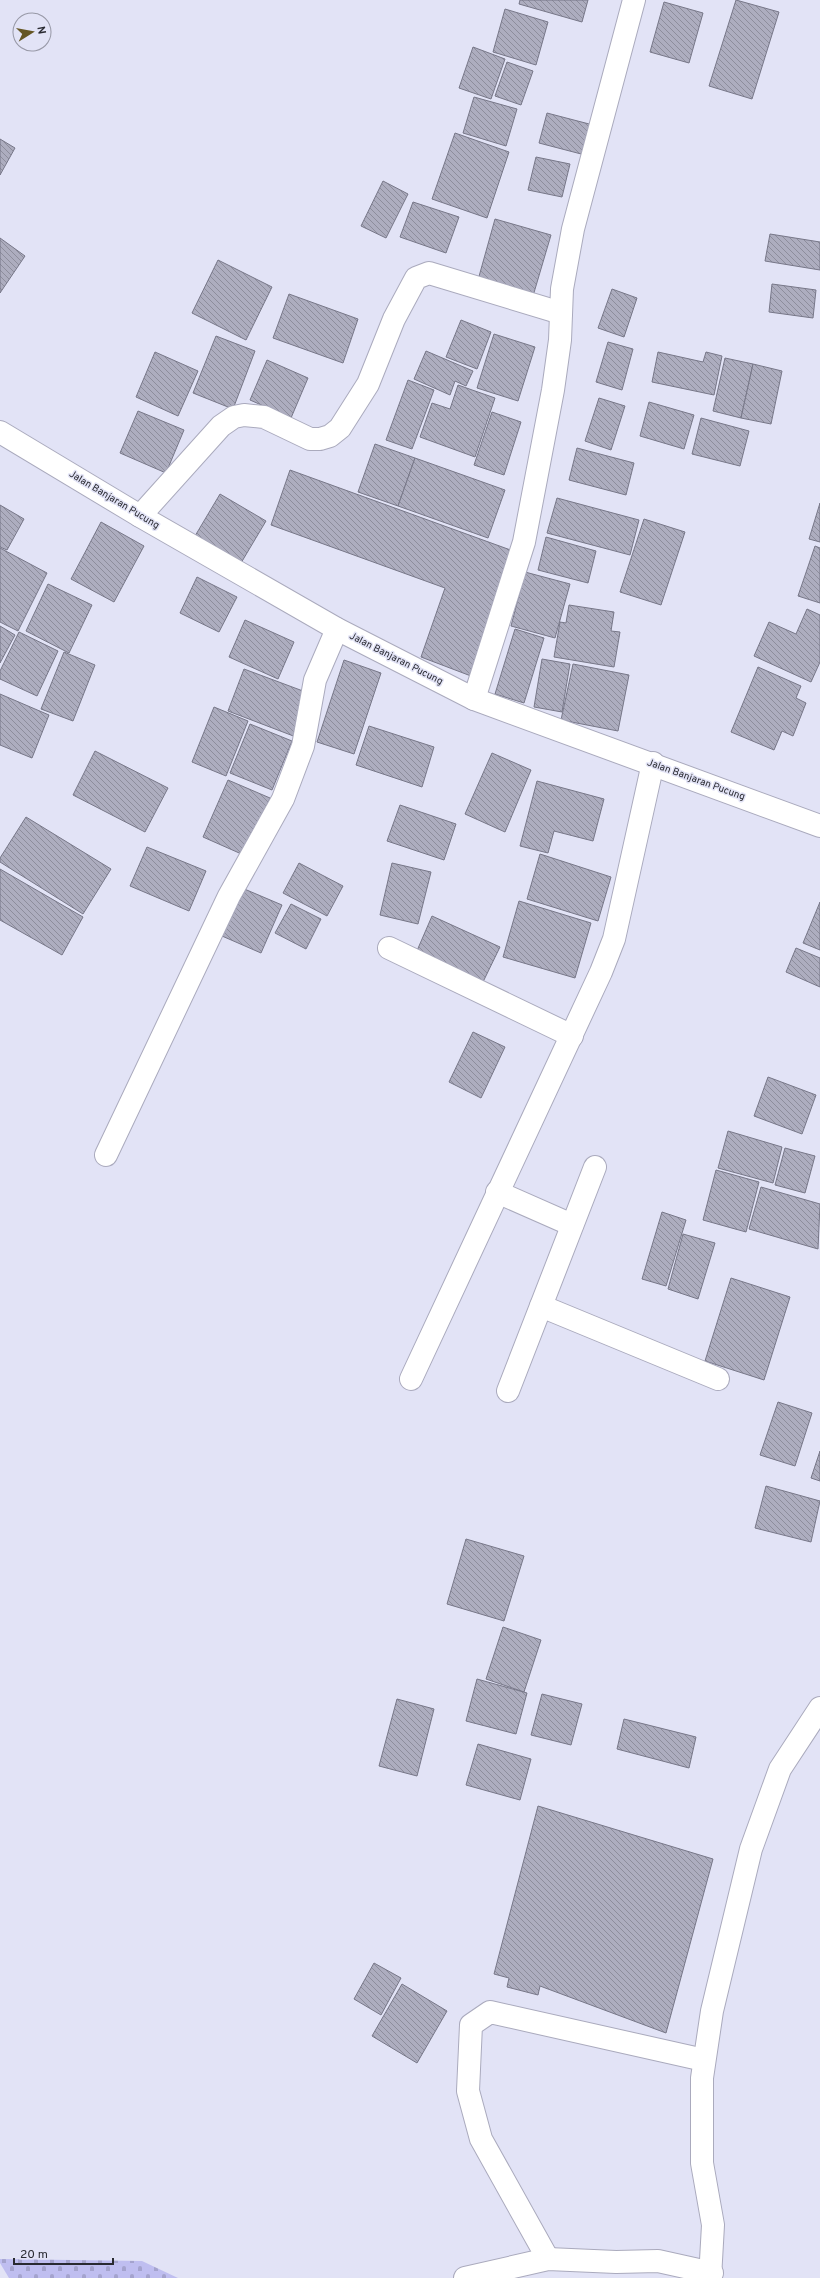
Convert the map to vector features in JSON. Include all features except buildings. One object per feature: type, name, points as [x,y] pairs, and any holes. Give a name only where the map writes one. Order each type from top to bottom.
[{"type":"street","points":[[474,699],[524,542],[553,390],[560,340],[562,289],[573,229],[634,0]]},
{"type":"street","points":[[140,516],[221,426],[234,417],[244,415],[264,417],[310,439],[320,439],[330,436],[340,428],[368,384],[394,319],[416,278],[422,274],[429,273],[561,313]]},
{"type":"street","name":"Jalan Banjaran Pucung","points":[[0,432],[140,516],[337,629],[474,699],[820,826]]},
{"type":"street","points":[[106,1155],[229,896],[283,799],[302,746],[315,680],[337,629]]},
{"type":"street","points":[[411,1379],[497,1192],[602,972],[614,938],[653,764]]},
{"type":"street","points":[[389,948],[572,1036]]},
{"type":"street","points":[[508,1391],[595,1167]]},
{"type":"street","points":[[497,1192],[572,1225]]},
{"type":"street","points":[[541,1306],[718,1379]]},
{"type":"street","points":[[465,2278],[548,2259],[616,2262],[658,2261],[711,2275],[713,2224],[702,2163],[702,2078],[712,2011],[751,1849],[780,1769],[818,1716]]},
{"type":"street","points":[[548,2259],[481,2139],[468,2091],[471,2025],[490,2012],[704,2060]]},
{"type":"green space","points":[[0,2259],[142,2261],[178,2278],[9,2278],[0,2263]]}]
